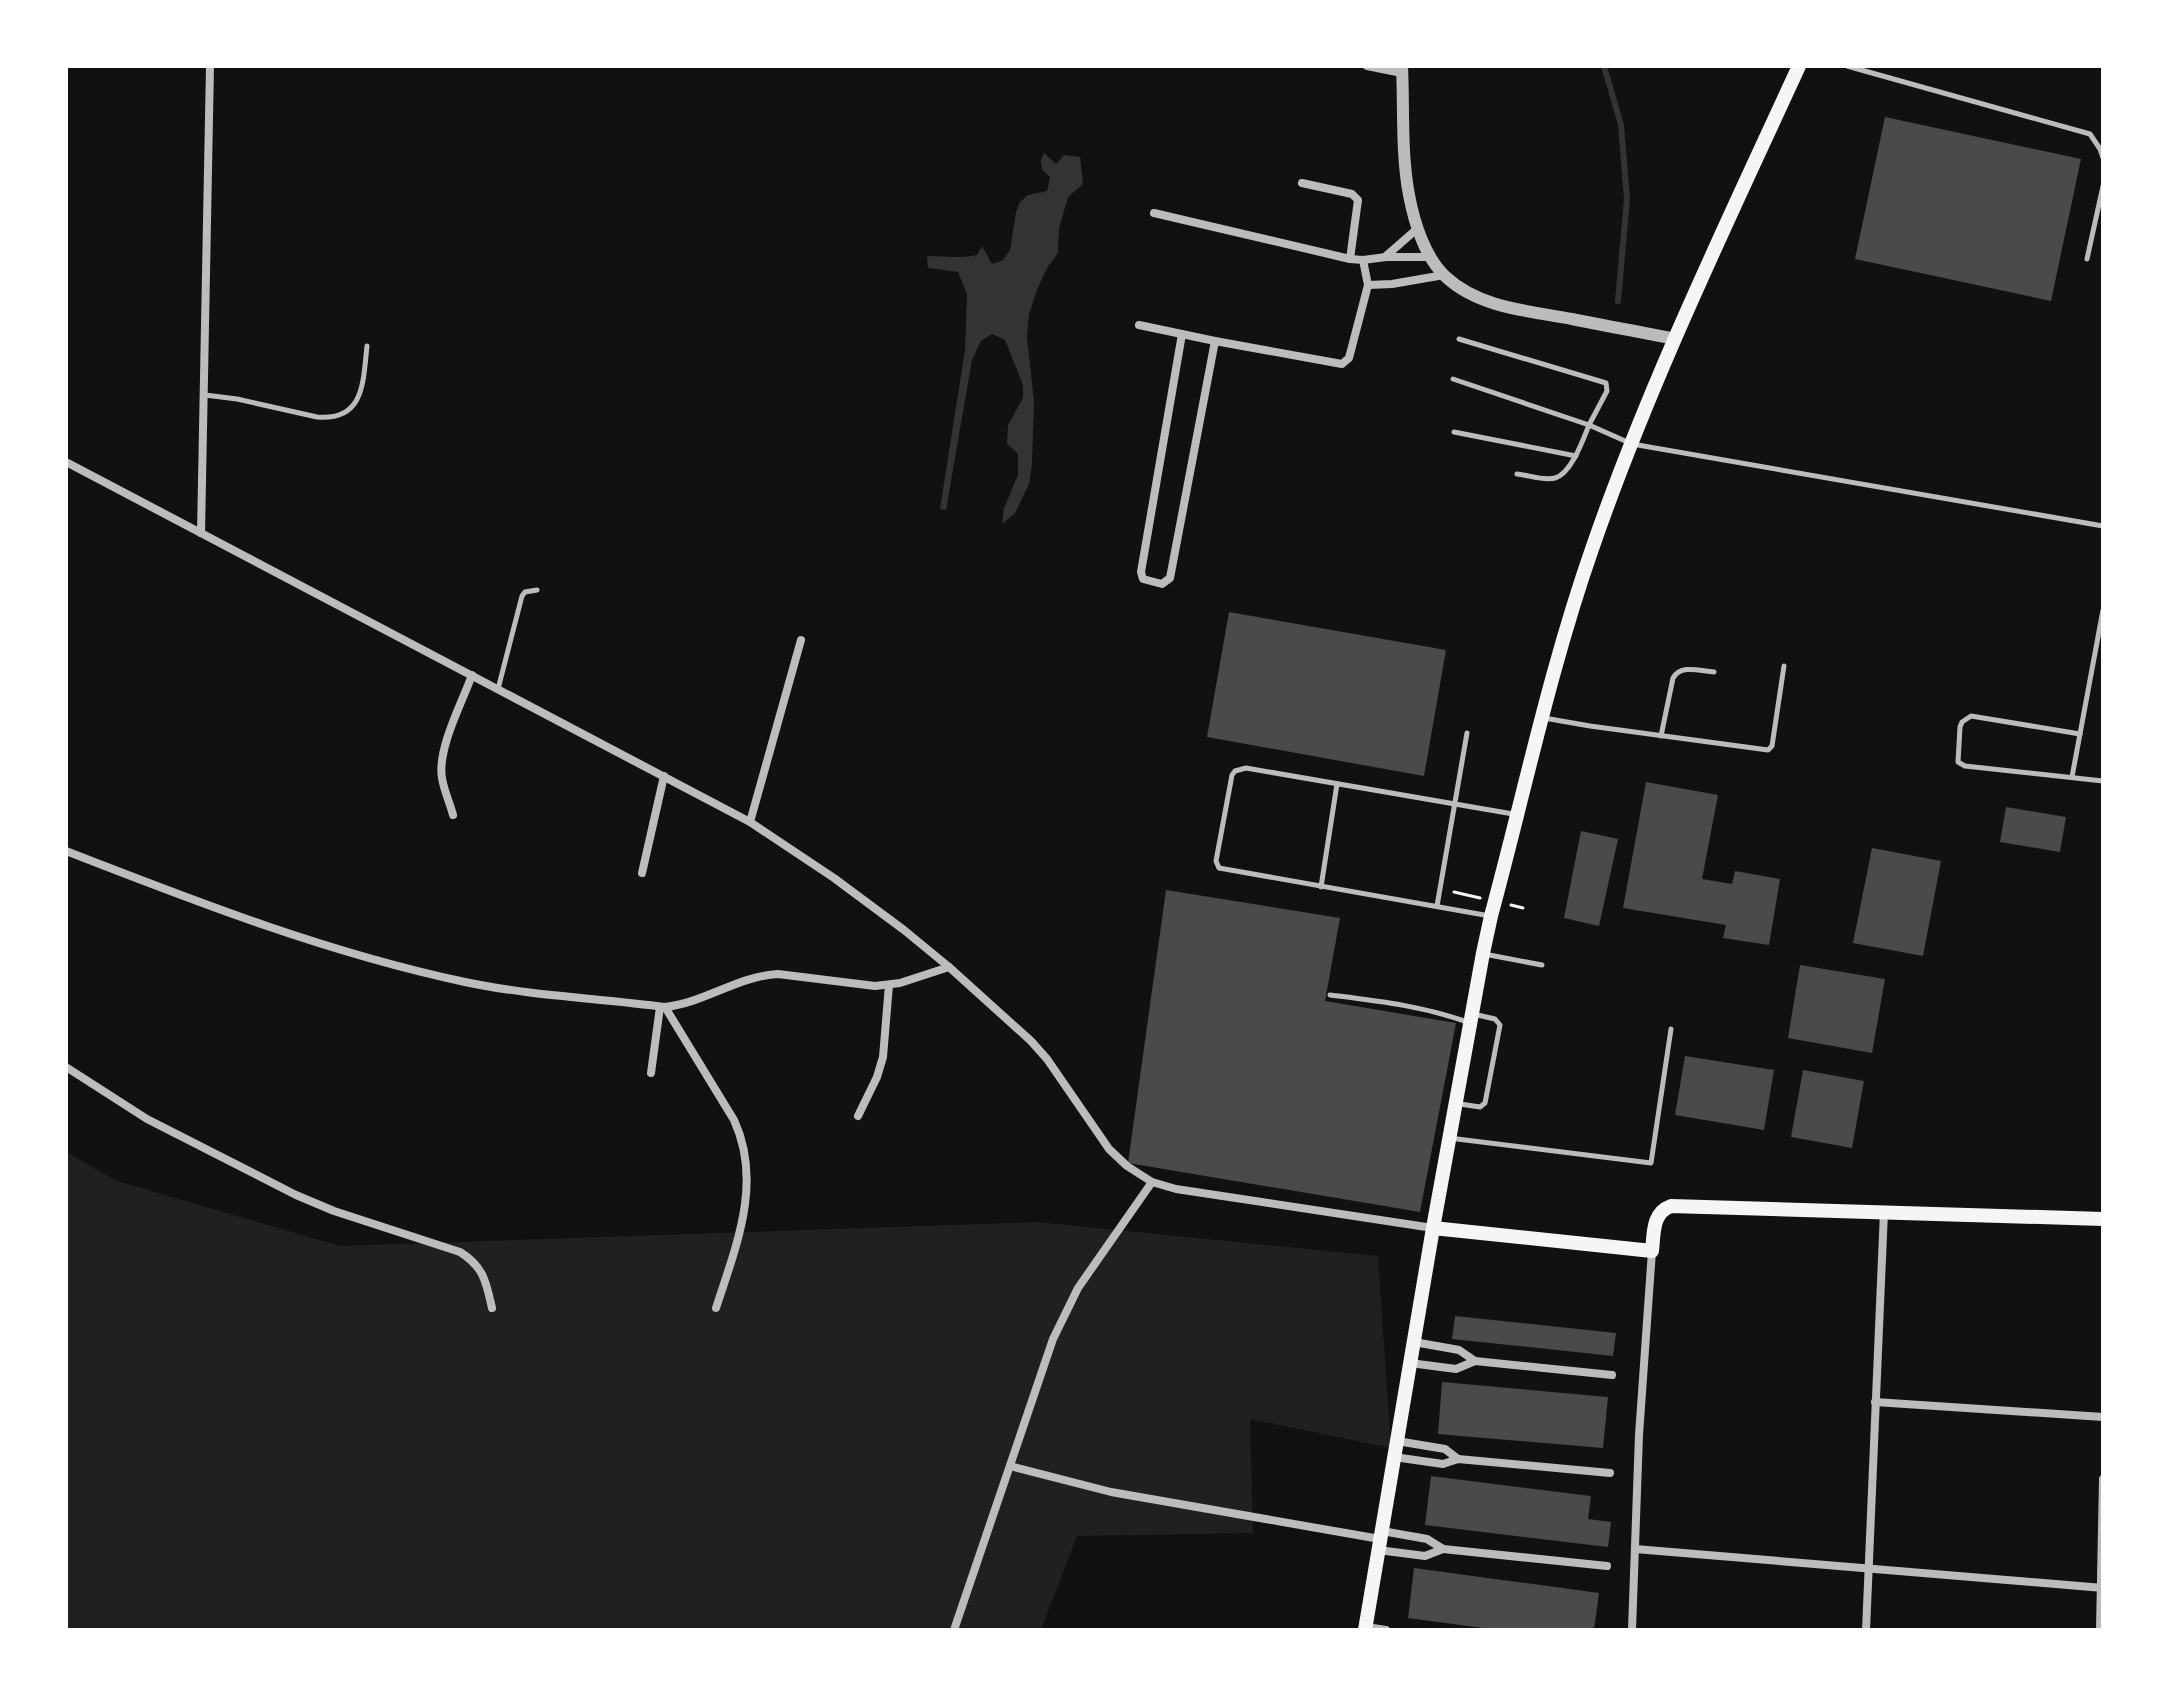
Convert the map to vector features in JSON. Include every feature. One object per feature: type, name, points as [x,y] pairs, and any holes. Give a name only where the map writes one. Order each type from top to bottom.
[{"type":"main road","points":[[1365,1628],[1483,953],[1572,612],[1632,444],[1675,339],[1799,66]]},
{"type":"main road","points":[[1433,1228],[1652,1251],[1655,1221],[1665,1208],[1671,1206],[2103,1219]]},
{"type":"street","points":[[201,533],[210,66]]},
{"type":"street","points":[[1367,66],[1402,70],[1408,191],[1418,228],[1431,257],[1444,275],[1460,289],[1486,301],[1675,339]]},
{"type":"street","points":[[1302,183],[1352,194],[1358,200],[1350,259]]},
{"type":"street","points":[[1154,213],[1350,259],[1431,257]]},
{"type":"street","points":[[1386,257],[1418,228]]},
{"type":"street","points":[[1139,325],[1342,364],[1349,358],[1368,285],[1363,260]]},
{"type":"street","points":[[1368,285],[1444,275]]},
{"type":"street","points":[[1182,334],[1141,572],[1147,581],[1162,584],[1170,578],[1215,341]]},
{"type":"street","points":[[66,462],[750,822],[857,895],[949,967],[1031,1041],[1065,1083],[1109,1149],[1127,1166],[1152,1182],[1176,1189],[1433,1228]]},
{"type":"street","points":[[750,822],[801,640]]},
{"type":"street","points":[[453,815],[441,777],[442,760],[472,675]]},
{"type":"street","points":[[642,873],[664,776]]},
{"type":"street","points":[[66,851],[317,944],[363,958],[502,989],[662,1007],[688,1003],[754,977],[767,975],[859,985],[889,985],[949,967]]},
{"type":"street","points":[[858,1116],[883,1057],[889,985]]},
{"type":"street","points":[[651,1073],[662,1007]]},
{"type":"street","points":[[662,1007],[734,1120],[746,1155],[747,1201],[743,1226],[716,1308]]},
{"type":"street","points":[[66,1067],[147,1119],[296,1195],[334,1211],[460,1252],[480,1270],[486,1281],[492,1308]]},
{"type":"street","points":[[954,1630],[1053,1339],[1078,1288],[1152,1182]]},
{"type":"street","points":[[1866,1630],[1884,1212]]},
{"type":"street","points":[[1632,1630],[1639,1435],[1652,1251]]},
{"type":"street","points":[[1414,1342],[1459,1350],[1475,1361]]},
{"type":"street","points":[[1410,1363],[1456,1369],[1475,1361],[1612,1375]]},
{"type":"street","points":[[1875,1402],[2103,1417]]},
{"type":"street","points":[[1397,1441],[1445,1449],[1458,1459]]},
{"type":"street","points":[[1394,1457],[1443,1464],[1458,1459],[1610,1473]]},
{"type":"street","points":[[1010,1466],[1111,1492],[1380,1540],[1425,1556],[1443,1549]]},
{"type":"street","points":[[2100,1630],[2103,1479]]},
{"type":"street","points":[[1380,1540],[1427,1539],[1443,1549],[1607,1566]]},
{"type":"street","points":[[1635,1549],[2102,1588]]},
{"type":"street","points":[[1365,1628],[1386,1630]]},
{"type":"lane","points":[[1847,66],[2090,134],[2103,158]]},
{"type":"lane","points":[[2087,259],[2103,186]]},
{"type":"lane","points":[[1459,339],[1606,383],[1607,391],[1576,456],[1561,475],[1552,479],[1517,474]]},
{"type":"lane","points":[[205,395],[328,418],[355,405],[362,392],[367,346]]},
{"type":"lane","points":[[1453,379],[1589,425],[1632,444],[2103,526]]},
{"type":"lane","points":[[1454,432],[1576,456]]},
{"type":"lane","points":[[498,689],[522,596],[525,592],[537,590]]},
{"type":"lane","points":[[2072,777],[2103,610]]},
{"type":"lane","points":[[1543,718],[1768,750],[1772,746],[1784,666]]},
{"type":"lane","points":[[1661,736],[1676,672],[1681,669],[1714,672]]},
{"type":"lane","points":[[2080,734],[1971,716],[1960,727],[1958,757],[1961,765],[2103,781]]},
{"type":"lane","points":[[1437,906],[1467,733]]},
{"type":"lane","points":[[1491,916],[1219,868],[1216,861],[1232,775],[1246,768],[1517,815]]},
{"type":"lane","points":[[1321,887],[1337,784]]},
{"type":"lane","points":[[1483,953],[1542,965]]},
{"type":"lane","points":[[1330,995],[1498,1020],[1500,1025],[1485,1103],[1480,1107],[1455,1103]]},
{"type":"lane","points":[[1449,1138],[1651,1163],[1671,1029]]},
{"type":"shaded area","points":[[1044,153],[1056,164],[1064,155],[1080,157],[1083,184],[1068,197],[1059,229],[1058,253],[1047,268],[1029,314],[1027,337],[1034,402],[1032,464],[1029,484],[1015,513],[1002,524],[1004,508],[1018,475],[1018,454],[1007,444],[1008,425],[1023,398],[1023,385],[1005,340],[992,334],[981,341],[972,360],[946,510],[940,509],[965,350],[967,294],[958,272],[928,268],[927,256],[977,255],[982,246],[992,264],[1003,260],[1010,250],[1020,202],[1028,195],[1047,191],[1050,177],[1042,170]]},
{"type":"shaded area","points":[[66,1152],[117,1181],[340,1246],[1037,1222],[1378,1256],[1391,1448],[1250,1419],[1253,1533],[1077,1536],[1041,1630],[66,1630]]},
{"type":"building","points":[[1885,117],[2081,159],[2051,301],[1855,259]]},
{"type":"building","points":[[1229,612],[1446,650],[1424,776],[1207,737]]},
{"type":"building","points":[[1646,782],[1718,795],[1702,879],[1732,884],[1735,871],[1780,879],[1769,945],[1723,938],[1726,925],[1623,908]]},
{"type":"building","points":[[2006,807],[2066,817],[2060,852],[2000,842]]},
{"type":"building","points":[[1581,831],[1618,839],[1599,926],[1564,918]]},
{"type":"building","points":[[1872,848],[1941,861],[1923,956],[1853,943]]},
{"type":"building","points":[[1166,890],[1340,918],[1325,1001],[1456,1023],[1420,1212],[1128,1163]]},
{"type":"building","points":[[1800,965],[1885,979],[1872,1053],[1788,1038]]},
{"type":"building","points":[[1685,1056],[1774,1070],[1764,1130],[1675,1115]]},
{"type":"building","points":[[1803,1070],[1864,1081],[1852,1148],[1791,1137]]},
{"type":"building","points":[[1455,1316],[1616,1333],[1613,1356],[1452,1339]]},
{"type":"building","points":[[1442,1382],[1608,1397],[1603,1448],[1438,1434]]},
{"type":"building","points":[[1431,1476],[1591,1496],[1588,1519],[1611,1522],[1608,1547],[1425,1525]]},
{"type":"building","points":[[1414,1568],[1599,1593],[1594,1630],[1498,1630],[1408,1618]]},
{"type":"waterway","points":[[1604,66],[1621,125],[1627,199],[1618,301]]}]
